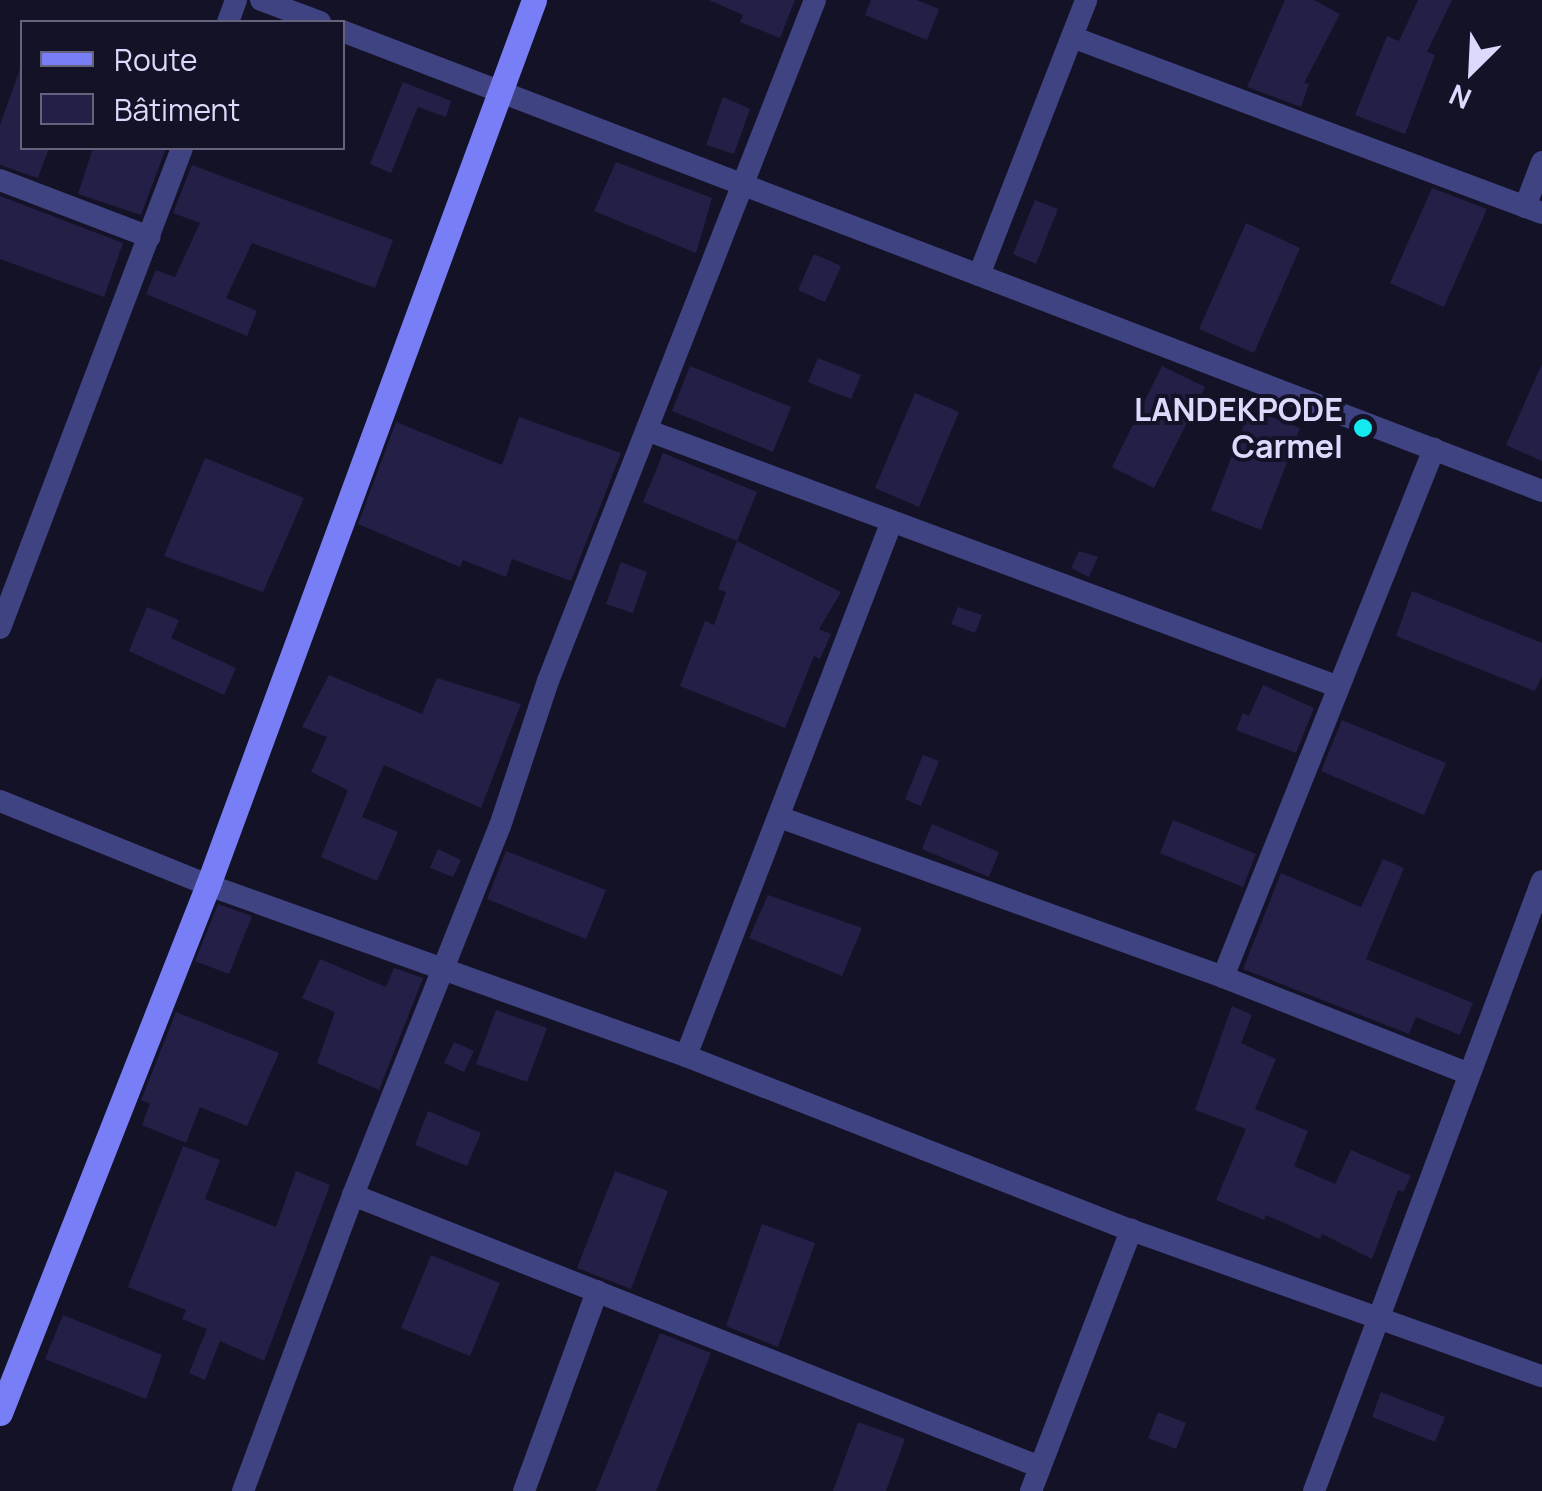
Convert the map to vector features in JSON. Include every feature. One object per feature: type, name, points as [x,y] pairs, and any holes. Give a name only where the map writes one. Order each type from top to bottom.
[{"type":"street","points":[[261,0],[315,20]]},
{"type":"street","points":[[0,1413],[208,884],[534,0]]},
{"type":"street","points":[[244,1491],[353,1195],[500,826],[548,681],[815,0]]},
{"type":"street","points":[[979,275],[1086,0]]},
{"type":"street","points":[[345,32],[1542,491]]},
{"type":"street","points":[[1072,37],[1534,210],[1542,162]]},
{"type":"street","points":[[0,628],[181,150]]},
{"type":"street","points":[[0,180],[149,237]]},
{"type":"street","points":[[649,431],[1336,686]]},
{"type":"street","points":[[1223,977],[1336,686],[1434,449]]},
{"type":"street","points":[[686,1056],[892,520]]},
{"type":"street","points":[[0,801],[208,884],[686,1056],[1131,1230],[1378,1314],[1542,1376]]},
{"type":"street","points":[[779,817],[1223,977],[1470,1074]]},
{"type":"street","points":[[1314,1491],[1542,881]]},
{"type":"street","points":[[353,1195],[1040,1467]]},
{"type":"street","points":[[1032,1491],[1131,1230]]},
{"type":"street","points":[[524,1491],[597,1292]]},
{"type":"building","points":[[709,0],[795,0],[780,38],[740,22],[743,15]]},
{"type":"building","points":[[871,0],[917,0],[939,9],[927,40],[865,15]]},
{"type":"building","points":[[1285,0],[1314,0],[1340,14],[1304,83],[1309,84],[1301,107],[1247,87]]},
{"type":"building","points":[[1418,0],[1452,0],[1427,52],[1435,55],[1405,134],[1355,115],[1387,36],[1399,41]]},
{"type":"building","points":[[20,69],[20,150],[48,150],[38,178],[0,165],[0,125]]},
{"type":"building","points":[[403,82],[451,101],[446,117],[418,107],[391,173],[370,164]]},
{"type":"building","points":[[723,97],[750,109],[734,154],[706,145]]},
{"type":"building","points":[[92,150],[165,150],[141,215],[78,194]]},
{"type":"building","points":[[616,162],[712,198],[696,253],[594,211]]},
{"type":"building","points":[[192,165],[393,240],[375,288],[252,243],[226,298],[257,311],[247,336],[146,294],[156,270],[175,277],[200,223],[173,213]]},
{"type":"building","points":[[1432,188],[1487,209],[1444,307],[1390,283]]},
{"type":"building","points":[[0,196],[123,243],[104,297],[0,259]]},
{"type":"building","points":[[1035,200],[1058,209],[1036,264],[1013,254]]},
{"type":"building","points":[[1246,223],[1300,248],[1254,353],[1199,329]]},
{"type":"building","points":[[814,254],[841,266],[825,302],[798,290]]},
{"type":"building","points":[[818,358],[861,375],[851,399],[808,382]]},
{"type":"building","points":[[1542,364],[1542,461],[1506,445]]},
{"type":"building","points":[[690,366],[791,407],[773,452],[672,411]]},
{"type":"building","points":[[1162,366],[1205,387],[1154,488],[1112,467]]},
{"type":"building","points":[[915,393],[959,412],[919,507],[875,488]]},
{"type":"building","points":[[1250,409],[1300,428],[1261,530],[1211,510]]},
{"type":"building","points":[[519,417],[621,453],[571,581],[512,559],[506,577],[463,560],[460,567],[358,524],[396,422],[502,465]]},
{"type":"building","points":[[663,453],[757,492],[737,541],[643,502]]},
{"type":"building","points":[[205,458],[304,498],[263,592],[164,556]]},
{"type":"building","points":[[737,541],[841,592],[819,629],[831,634],[820,659],[814,656],[785,728],[680,686],[705,621],[714,625],[726,592],[718,589]]},
{"type":"building","points":[[1079,551],[1098,557],[1089,577],[1071,568]]},
{"type":"building","points":[[621,562],[647,572],[633,613],[606,604]]},
{"type":"building","points":[[1412,591],[1542,643],[1542,676],[1535,691],[1396,636]]},
{"type":"building","points":[[147,607],[179,620],[171,638],[236,668],[224,695],[129,651]]},
{"type":"building","points":[[958,607],[982,615],[975,633],[951,624]]},
{"type":"building","points":[[329,675],[422,714],[437,678],[521,704],[481,808],[384,765],[362,817],[398,832],[377,881],[321,857],[348,790],[311,772],[327,737],[302,727]]},
{"type":"building","points":[[1263,685],[1314,708],[1296,753],[1236,730],[1243,713],[1249,716]]},
{"type":"building","points":[[1342,720],[1446,763],[1424,815],[1321,771]]},
{"type":"building","points":[[923,755],[939,761],[921,806],[905,799]]},
{"type":"building","points":[[1173,820],[1256,854],[1243,887],[1160,853]]},
{"type":"building","points":[[932,824],[999,852],[989,877],[922,849]]},
{"type":"building","points":[[438,849],[461,860],[453,877],[430,868]]},
{"type":"building","points":[[506,851],[606,890],[586,939],[487,899]]},
{"type":"building","points":[[1383,859],[1404,868],[1366,959],[1473,1003],[1460,1035],[1416,1017],[1409,1034],[1243,969],[1281,873],[1361,907]]},
{"type":"building","points":[[768,895],[862,928],[842,976],[749,938]]},
{"type":"building","points":[[218,904],[252,916],[229,974],[195,961]]},
{"type":"building","points":[[320,959],[386,987],[394,968],[423,978],[379,1090],[317,1063],[335,1012],[302,998]]},
{"type":"building","points":[[1232,1006],[1252,1015],[1241,1043],[1276,1059],[1255,1109],[1308,1131],[1294,1166],[1335,1184],[1351,1150],[1411,1176],[1403,1192],[1398,1190],[1372,1259],[1322,1234],[1320,1239],[1266,1215],[1264,1220],[1216,1200],[1246,1129],[1195,1110]]},
{"type":"building","points":[[496,1010],[547,1028],[527,1082],[476,1064]]},
{"type":"building","points":[[176,1012],[279,1053],[247,1126],[200,1107],[186,1143],[142,1125],[150,1104],[141,1100]]},
{"type":"building","points":[[454,1042],[474,1051],[464,1072],[444,1063]]},
{"type":"building","points":[[428,1111],[481,1133],[467,1166],[415,1145]]},
{"type":"building","points":[[183,1146],[220,1160],[205,1199],[276,1227],[296,1171],[330,1185],[264,1361],[220,1341],[205,1380],[189,1373],[207,1329],[182,1319],[186,1310],[128,1287]]},
{"type":"building","points":[[615,1171],[668,1191],[631,1289],[577,1268]]},
{"type":"building","points":[[762,1224],[815,1243],[778,1347],[726,1326]]},
{"type":"building","points":[[431,1255],[500,1283],[470,1356],[401,1328]]},
{"type":"building","points":[[63,1315],[162,1355],[146,1399],[45,1359]]},
{"type":"building","points":[[660,1333],[711,1353],[656,1491],[596,1491]]},
{"type":"building","points":[[1381,1392],[1445,1417],[1435,1442],[1372,1417]]},
{"type":"building","points":[[1158,1412],[1186,1423],[1176,1449],[1148,1438]]},
{"type":"building","points":[[858,1422],[905,1439],[886,1491],[833,1491]]},
{"type":"place","name":"LANDEKPODE Carmel","points":[[1363,428]]}]
